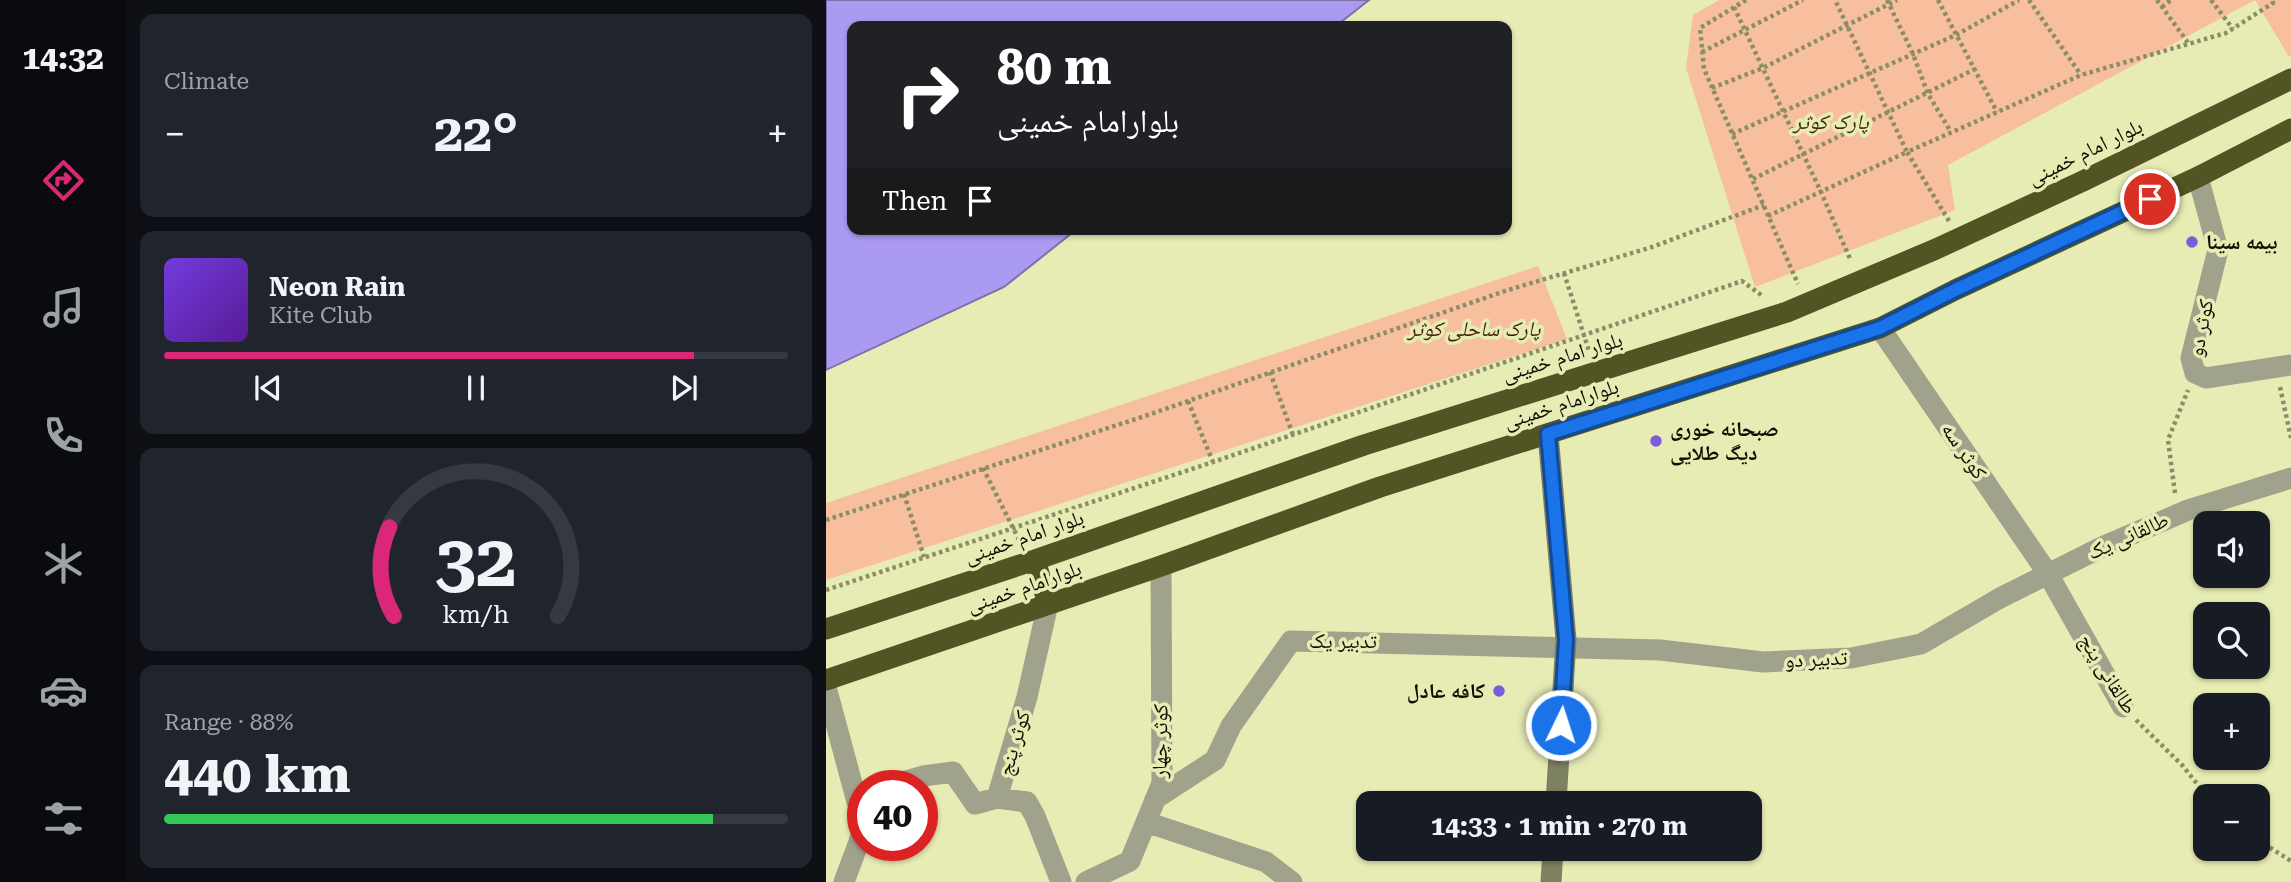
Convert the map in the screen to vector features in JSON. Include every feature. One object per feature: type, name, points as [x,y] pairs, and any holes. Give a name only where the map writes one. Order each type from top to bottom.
[{"type":"highway","name":"بلوار امام خمینی","points":[[826,629],[1032,561],[1364,445],[1787,312],[1886,271],[2083,181],[2291,79]]},
{"type":"highway","name":"بلوارامام خمینی","points":[[826,680],[1161,566],[1380,487],[1880,328],[1955,290],[2198,177],[2291,129]]},
{"type":"highway","points":[[1032,561],[1048,604]]},
{"type":"street","name":"کوثر دو","points":[[2198,177],[2218,250],[2191,358],[2195,373],[2206,378],[2283,367]]},
{"type":"street","name":"کوثر سه","points":[[1880,328],[2048,574]]},
{"type":"street","points":[[1548,434],[1566,647],[1557,791]]},
{"type":"street","name":"طالقانی یک","points":[[2048,574],[2178,514],[2291,478]]},
{"type":"street","name":"کوثر چهار","points":[[1086,882],[1116,874],[1130,861],[1162,783],[1161,566]]},
{"type":"street","name":"تدبیر دو","points":[[1566,647],[1660,650],[1763,662],[1851,658],[1922,644],[2000,598],[2048,574]]},
{"type":"street","name":"طالقانی پنج","points":[[2048,574],[2123,707]]},
{"type":"street","name":"کوثر پنج","points":[[938,774],[954,772],[975,804],[997,798],[1027,697],[1048,604]]},
{"type":"street","name":"تدبیر یک","points":[[1155,799],[1215,760],[1231,726],[1291,641],[1566,647]]},
{"type":"street","points":[[826,687],[850,770]]},
{"type":"street","points":[[997,798],[1027,803],[1035,816],[1061,882]]},
{"type":"street","points":[[1146,822],[1266,862],[1292,882]]},
{"type":"street","points":[[844,882],[852,861]]},
{"type":"street","points":[[1551,882],[1552,861]]},
{"type":"path","points":[[1746,0],[1700,28],[1704,69],[1798,284]]},
{"type":"path","points":[[1702,52],[1802,0]]},
{"type":"path","points":[[1835,0],[1887,114],[1951,224]]},
{"type":"path","points":[[1712,88],[1763,68],[1888,2],[1897,0]]},
{"type":"path","points":[[1938,0],[1997,112]]},
{"type":"path","points":[[1732,134],[1956,35],[2019,0]]},
{"type":"path","points":[[2029,0],[2081,75]]},
{"type":"path","points":[[2157,0],[2189,44]]},
{"type":"path","points":[[2162,6],[2171,0]]},
{"type":"path","points":[[2211,0],[2233,29]]},
{"type":"path","points":[[1768,216],[2081,75],[2226,33],[2273,3],[2271,0]]},
{"type":"path","points":[[1888,2],[1913,54],[1928,94],[1951,132]]},
{"type":"path","points":[[1734,7],[1852,263]]},
{"type":"path","points":[[1753,180],[1975,69]]},
{"type":"path","points":[[826,520],[1188,401],[1508,290],[1652,247],[1764,205]]},
{"type":"path","points":[[1841,267],[1864,258]]},
{"type":"path","points":[[1564,273],[1597,372]]},
{"type":"path","points":[[1787,288],[1809,280]]},
{"type":"path","points":[[826,590],[1213,462],[1742,281],[1764,297],[1776,293]]},
{"type":"path","points":[[2283,367],[2291,438]]},
{"type":"path","points":[[1270,372],[1293,435]]},
{"type":"path","points":[[2178,514],[2168,440],[2195,373]]},
{"type":"path","points":[[1188,401],[1213,462]]},
{"type":"path","points":[[983,468],[1032,561]]},
{"type":"path","points":[[904,494],[924,556]]},
{"type":"path","name":"طالقانی پنج","points":[[2123,707],[2182,765],[2197,784]]},
{"type":"path","points":[[2270,848],[2291,861]]},
{"type":"green space","name":"پارک کوثر","points":[[1719,0],[2255,0],[1948,165],[1955,210],[1755,287],[1686,68],[1693,15]]},
{"type":"green space","points":[[2255,0],[2291,0],[2291,56],[2289,57]]},
{"type":"green space","name":"پارک ساحلی کوثر","points":[[1538,266],[1567,339],[826,580],[826,503]]},
{"type":"shaded area","points":[[826,0],[1369,0],[1342,21],[847,21],[847,235],[1069,235],[1004,287],[826,370]]},
{"type":"place","name":"بیمه سینا","points":[[2192,242]]},
{"type":"place","name":"صبحانه خوری دیگ طلایی","points":[[1656,441]]},
{"type":"place","name":"کافه عادل","points":[[1499,691]]},
{"type":"route","points":[[1561,725],[1566,640],[1548,434],[1880,328],[2150,199]]}]
